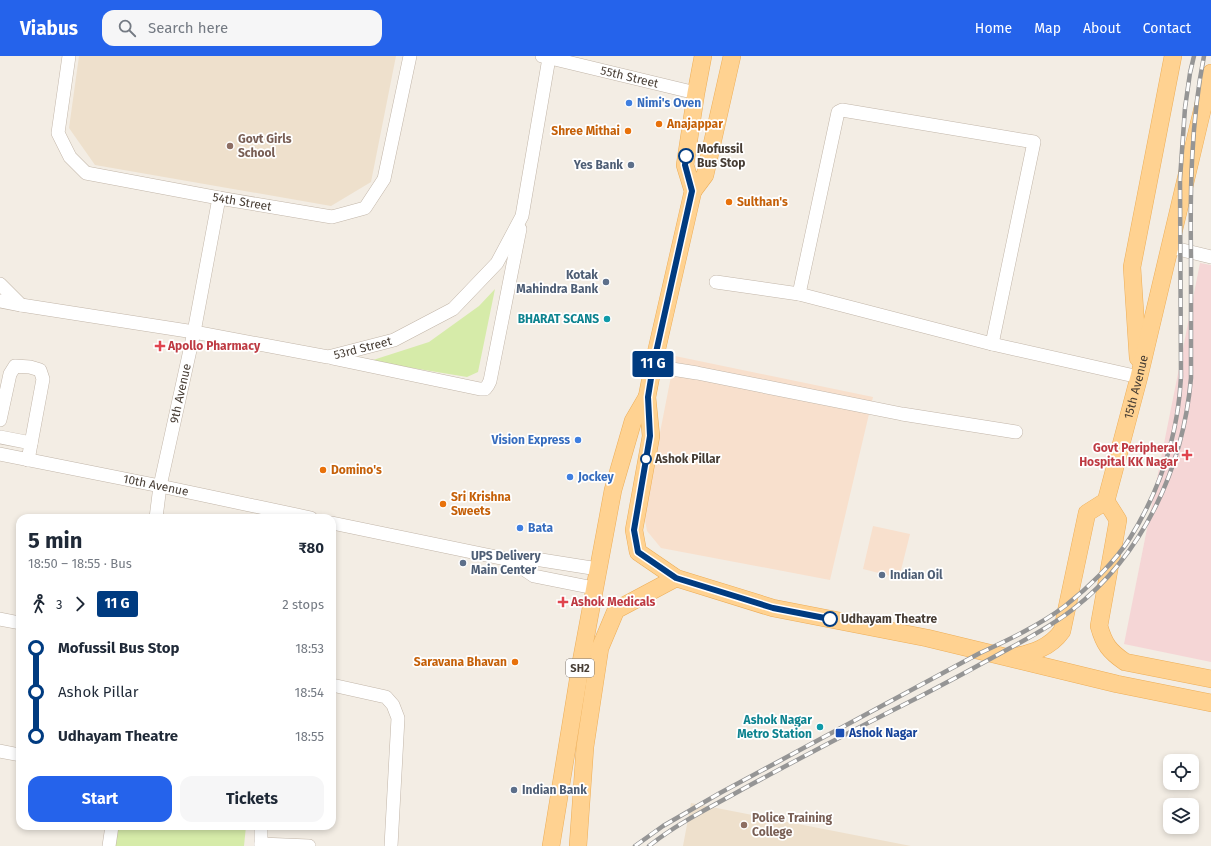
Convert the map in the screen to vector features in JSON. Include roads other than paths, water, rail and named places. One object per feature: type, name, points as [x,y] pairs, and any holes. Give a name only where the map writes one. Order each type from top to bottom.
[{"type":"main road","name":"SH2","points":[[578,846],[585,747],[600,648],[616,610],[676,578],[638,552],[634,530],[650,436],[648,397],[653,366],[692,191],[685,165],[703,56]]},
{"type":"main road","points":[[692,191],[705,175],[732,56]]},
{"type":"main road","points":[[1139,377],[1132,267],[1173,56]]},
{"type":"main road","name":"15th Avenue","points":[[1106,501],[1139,377],[1170,247],[1208,102],[1211,73]]},
{"type":"main road","name":"SH2","points":[[551,846],[594,588],[613,490],[633,421],[648,397]]},
{"type":"main road","points":[[1008,657],[1030,653],[1039,649],[1056,639],[1062,631],[1088,513],[1106,501],[1118,520],[1099,626],[1107,647],[1125,662],[1211,679]]},
{"type":"main road","points":[[676,578],[773,608],[927,638],[1117,684],[1211,703]]},
{"type":"street","name":"54th Street","points":[[69,56],[58,132],[70,157],[86,173],[332,217],[365,208],[384,179],[410,56]]},
{"type":"street","name":"55th Street","points":[[544,57],[696,93]]},
{"type":"street","name":"53rd Street","points":[[0,301],[194,332],[328,357],[394,340],[453,309],[497,263],[522,216],[544,57]]},
{"type":"street","points":[[799,294],[838,112],[842,110],[1034,142],[992,344]]},
{"type":"street","name":"9th Avenue","points":[[156,514],[160,486],[194,332],[219,198]]},
{"type":"street","points":[[328,357],[472,387],[485,388],[490,381],[522,216]]},
{"type":"street","points":[[1170,247],[1211,257]]},
{"type":"street","points":[[716,282],[799,294],[992,344],[1139,377]]},
{"type":"street","points":[[0,284],[21,305]]},
{"type":"street","points":[[0,420],[10,374],[15,366],[30,367],[40,370],[43,379],[28,460]]},
{"type":"street","points":[[653,366],[698,373],[902,414],[1016,432]]},
{"type":"street","points":[[0,437],[31,443]]},
{"type":"street","name":"10th Avenue","points":[[0,454],[292,514]]},
{"type":"street","points":[[336,523],[510,560],[535,559],[598,570]]},
{"type":"street","points":[[510,560],[534,576],[594,588]]},
{"type":"street","points":[[0,620],[16,622]]},
{"type":"street","points":[[336,686],[386,697],[393,705],[398,718],[391,846]]},
{"type":"street","points":[[0,751],[16,754]]},
{"type":"street","points":[[109,846],[111,830]]},
{"type":"street","points":[[261,830],[261,845],[309,846]]},
{"type":"railway","points":[[635,846],[663,826],[720,793],[980,653],[1045,620],[1083,591],[1109,565],[1124,547],[1141,520],[1159,481],[1166,461],[1176,419],[1179,398],[1181,377],[1180,179],[1185,108],[1194,56]]},
{"type":"railway","points":[[649,846],[683,823],[743,789],[951,680],[1046,628],[1072,610],[1097,588],[1120,563],[1139,536],[1156,507],[1169,476],[1187,412],[1191,378],[1192,156],[1196,106],[1204,56]]},
{"type":"place","name":"Nimi's Oven","points":[[629,103]]},
{"type":"place","name":"Anajappar","points":[[659,124]]},
{"type":"place","name":"Shree Mithai","points":[[628,131]]},
{"type":"place","name":"Govt Girls School","points":[[230,146]]},
{"type":"place","name":"Mofussil Bus Stop","points":[[686,156]]},
{"type":"place","name":"Yes Bank","points":[[631,165]]},
{"type":"place","name":"Sulthan's","points":[[729,202]]},
{"type":"place","name":"Kotak Mahindra Bank","points":[[606,282]]},
{"type":"place","name":"BHARAT SCANS","points":[[607,319]]},
{"type":"place","name":"Apollo Pharmacy","points":[[160,346]]},
{"type":"place","name":"Vision Express","points":[[578,440]]},
{"type":"place","name":"Govt Peripheral Hospital KK Nagar","points":[[1187,455]]},
{"type":"place","name":"Ashok Pillar","points":[[646,459]]},
{"type":"place","name":"Domino's","points":[[323,470]]},
{"type":"place","name":"Jockey","points":[[570,477]]},
{"type":"place","name":"Sri Krishna Sweets","points":[[443,504]]},
{"type":"place","name":"Bata","points":[[520,528]]},
{"type":"place","name":"UPS Delivery Main Center","points":[[463,563]]},
{"type":"place","name":"Indian Oil","points":[[882,575]]},
{"type":"place","name":"Ashok Medicals","points":[[563,602]]},
{"type":"place","name":"Udhayam Theatre","points":[[830,619]]},
{"type":"place","name":"Saravana Bhavan","points":[[515,662]]},
{"type":"place","name":"Ashok Nagar Metro Station","points":[[820,727]]},
{"type":"place","name":"Ashok Nagar","points":[[840,733]]},
{"type":"place","name":"Indian Bank","points":[[514,790]]},
{"type":"place","name":"Police Training College","points":[[744,825]]}]
